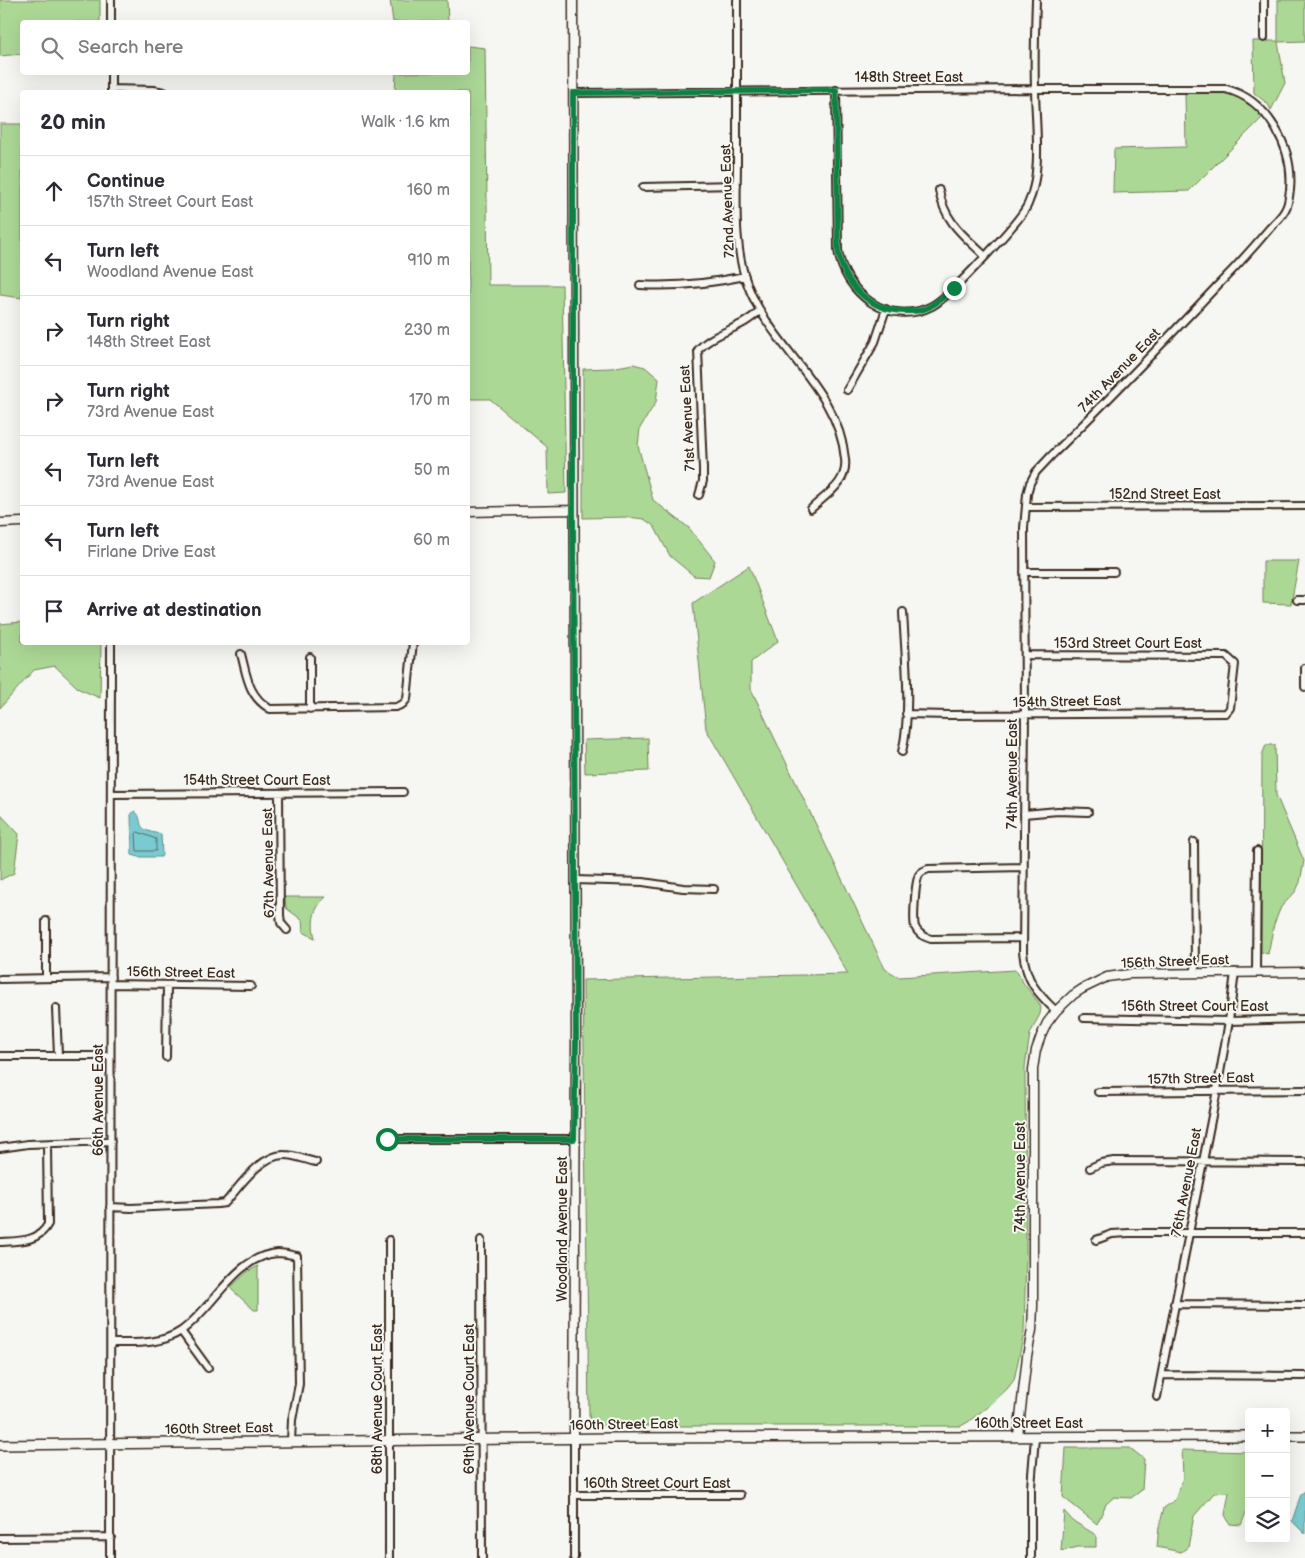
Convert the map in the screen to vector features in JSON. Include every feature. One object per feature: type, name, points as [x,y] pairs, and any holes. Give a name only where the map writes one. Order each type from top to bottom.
[{"type":"main road","name":"160th Street East","points":[[0,1445],[482,1439],[1245,1436]]},
{"type":"main road","points":[[1290,1436],[1305,1436]]},
{"type":"street","points":[[111,0],[111,20]]},
{"type":"street","name":"Woodland Avenue East","points":[[573,0],[576,1047],[574,1139],[574,1439]]},
{"type":"street","name":"72nd Avenue East","points":[[736,0],[738,236],[744,276],[759,312],[825,400],[844,447],[846,465],[844,476],[830,493],[811,509]]},
{"type":"street","points":[[836,90],[838,250],[842,270],[854,288],[865,299],[886,309],[918,311],[934,305],[954,288],[1018,221],[1033,192],[1036,158],[1036,0]]},
{"type":"street","points":[[1264,0],[1264,38]]},
{"type":"street","points":[[111,75],[111,90]]},
{"type":"street","name":"148th Street East","points":[[573,93],[737,90],[1035,91],[1217,89],[1233,91],[1252,102],[1279,134],[1287,154],[1290,169],[1289,196]]},
{"type":"street","points":[[643,187],[737,185]]},
{"type":"street","points":[[939,190],[944,210],[949,219],[984,255]]},
{"type":"street","name":"74th Avenue East","points":[[1018,1436],[1032,1330],[1033,1306],[1033,1069],[1036,1050],[1041,1036],[1047,1023],[1056,1012],[1038,995],[1028,977],[1024,959],[1024,572],[1027,494],[1036,472],[1245,256],[1286,208],[1289,196]]},
{"type":"street","points":[[640,285],[693,285],[744,276]]},
{"type":"street","points":[[847,390],[875,342],[886,309]]},
{"type":"street","name":"71st Avenue East","points":[[699,495],[703,481],[703,470],[698,350],[709,340],[746,322],[759,312]]},
{"type":"street","name":"152nd Street East","points":[[1026,507],[1305,506]]},
{"type":"street","points":[[470,512],[573,510]]},
{"type":"street","points":[[0,523],[20,522]]},
{"type":"street","points":[[1024,572],[1114,572]]},
{"type":"street","points":[[1297,600],[1305,600]]},
{"type":"street","points":[[902,752],[905,742],[906,714],[903,612]]},
{"type":"street","name":"66th Avenue East","points":[[110,1558],[111,645]]},
{"type":"street","points":[[242,654],[251,689],[257,699],[270,709],[310,710],[396,707],[403,704],[409,694],[413,645]]},
{"type":"street","name":"153rd Street Court East","points":[[1025,655],[1214,655],[1230,658],[1235,664],[1235,679],[1228,712]]},
{"type":"street","points":[[310,657],[310,710]]},
{"type":"street","points":[[1305,668],[1305,687]]},
{"type":"street","name":"154th Street East","points":[[906,714],[1025,715],[1228,712]]},
{"type":"street","name":"154th Street Court East","points":[[111,794],[403,792]]},
{"type":"street","name":"67th Avenue East","points":[[279,793],[280,915],[281,923],[287,930]]},
{"type":"street","points":[[1024,814],[1058,811],[1088,812]]},
{"type":"street","points":[[1194,842],[1195,972]]},
{"type":"street","points":[[1256,972],[1257,851]]},
{"type":"street","points":[[1023,938],[931,939],[920,934],[916,927],[916,882],[924,870],[1024,867]]},
{"type":"street","points":[[575,880],[643,882],[683,888],[714,889]]},
{"type":"street","points":[[46,921],[46,978]]},
{"type":"street","name":"156th Street East","points":[[1056,1012],[1073,995],[1107,977],[1129,974],[1195,972],[1305,972]]},
{"type":"street","name":"76th Avenue East","points":[[1157,1397],[1217,1090],[1235,972]]},
{"type":"street","name":"156th Street East","points":[[0,979],[46,978],[167,986],[251,986]]},
{"type":"street","points":[[166,1057],[167,986]]},
{"type":"street","points":[[56,1008],[58,1055]]},
{"type":"street","name":"156th Street Court East","points":[[1084,1018],[1229,1021],[1305,1019]]},
{"type":"street","points":[[0,1056],[110,1056]]},
{"type":"street","name":"157th Street East","points":[[1098,1092],[1305,1090]]},
{"type":"street","points":[[387,1139],[574,1139]]},
{"type":"street","points":[[0,1148],[28,1144],[110,1141]]},
{"type":"street","points":[[0,1242],[26,1240],[40,1236],[46,1229],[49,1218],[47,1144]]},
{"type":"street","points":[[110,1207],[131,1208],[225,1203],[255,1170],[273,1156],[285,1155],[316,1162]]},
{"type":"street","points":[[1090,1168],[1114,1161],[1305,1162]]},
{"type":"street","points":[[1096,1240],[1112,1234],[1129,1232],[1305,1233]]},
{"type":"street","name":"68th Avenue Court East","points":[[389,1558],[390,1240]]},
{"type":"street","name":"69th Avenue Court East","points":[[481,1240],[482,1558]]},
{"type":"street","points":[[111,1343],[150,1343],[163,1340],[181,1331],[196,1318],[239,1271],[250,1262],[278,1253],[297,1256],[299,1384],[292,1420],[291,1441]]},
{"type":"street","points":[[1174,1304],[1305,1304]]},
{"type":"street","points":[[181,1331],[208,1368]]},
{"type":"street","points":[[1162,1375],[1305,1376]]},
{"type":"street","points":[[1031,1558],[1031,1487],[1035,1437]]},
{"type":"street","points":[[574,1439],[574,1558]]},
{"type":"street","name":"160th Street Court East","points":[[574,1495],[740,1495]]},
{"type":"street","points":[[0,1538],[111,1537]]},
{"type":"green space","points":[[0,0],[100,0],[100,20],[20,20],[20,54],[0,56]]},
{"type":"green space","points":[[390,0],[447,0],[448,20],[393,20]]},
{"type":"green space","points":[[1278,0],[1305,0],[1305,41],[1278,42],[1285,83],[1271,110],[1268,104],[1254,93],[1253,41],[1278,41]]},
{"type":"green space","points":[[470,46],[485,48],[488,285],[562,285],[566,493],[548,494],[547,447],[490,399],[470,399],[470,90],[395,90],[396,75],[470,75]]},
{"type":"green space","points":[[1185,93],[1228,94],[1245,101],[1262,118],[1189,191],[1113,193],[1114,149],[1186,147]]},
{"type":"green space","points":[[0,124],[20,124],[20,298],[0,295]]},
{"type":"green space","points":[[633,364],[645,367],[659,379],[656,402],[640,428],[638,446],[653,500],[689,528],[715,561],[709,577],[694,576],[670,556],[654,526],[644,519],[628,517],[583,518],[583,369],[611,368]]},
{"type":"green space","points":[[1263,561],[1299,561],[1291,604],[1263,603]]},
{"type":"green space","points":[[749,566],[778,641],[751,662],[751,689],[885,969],[899,977],[1016,970],[1041,1008],[1030,1034],[1025,1067],[1026,1254],[1024,1333],[1014,1380],[991,1404],[961,1426],[605,1426],[594,1425],[589,1416],[583,980],[848,974],[706,729],[693,603]]},
{"type":"green space","points":[[20,622],[20,645],[101,645],[100,698],[79,689],[55,666],[34,670],[0,708],[0,624]]},
{"type":"green space","points":[[648,738],[649,771],[585,773],[584,740]]},
{"type":"green space","points":[[1266,745],[1275,745],[1276,795],[1304,861],[1300,882],[1296,891],[1281,907],[1274,924],[1268,954],[1261,952],[1262,755]]},
{"type":"green space","points":[[1,815],[19,834],[14,873],[0,880]]},
{"type":"green space","points":[[285,897],[326,897],[318,906],[314,916],[315,938],[303,932],[302,920],[286,908]]},
{"type":"green space","points":[[258,1266],[258,1310],[254,1310],[230,1288],[247,1272]]},
{"type":"green space","points":[[1066,1448],[1130,1448],[1144,1459],[1142,1490],[1131,1498],[1114,1497],[1106,1504],[1097,1524],[1063,1497]]},
{"type":"green space","points":[[1182,1450],[1245,1452],[1245,1515],[1241,1525],[1230,1524],[1225,1515],[1229,1492],[1214,1493],[1194,1516],[1188,1547],[1181,1552],[1157,1547],[1159,1527],[1164,1508],[1175,1500],[1183,1478]]},
{"type":"green space","points":[[1064,1511],[1073,1521],[1096,1535],[1096,1547],[1078,1547],[1061,1551]]},
{"type":"water","points":[[134,811],[138,814],[142,827],[151,832],[161,834],[161,857],[139,857],[132,855],[131,815]]},
{"type":"water","points":[[1305,1491],[1305,1534],[1292,1521],[1301,1494]]},
{"type":"route","points":[[387,1139],[574,1139],[576,1042],[573,93],[836,90],[838,250],[842,270],[854,288],[865,299],[895,311],[922,310],[934,305],[954,288]]}]
